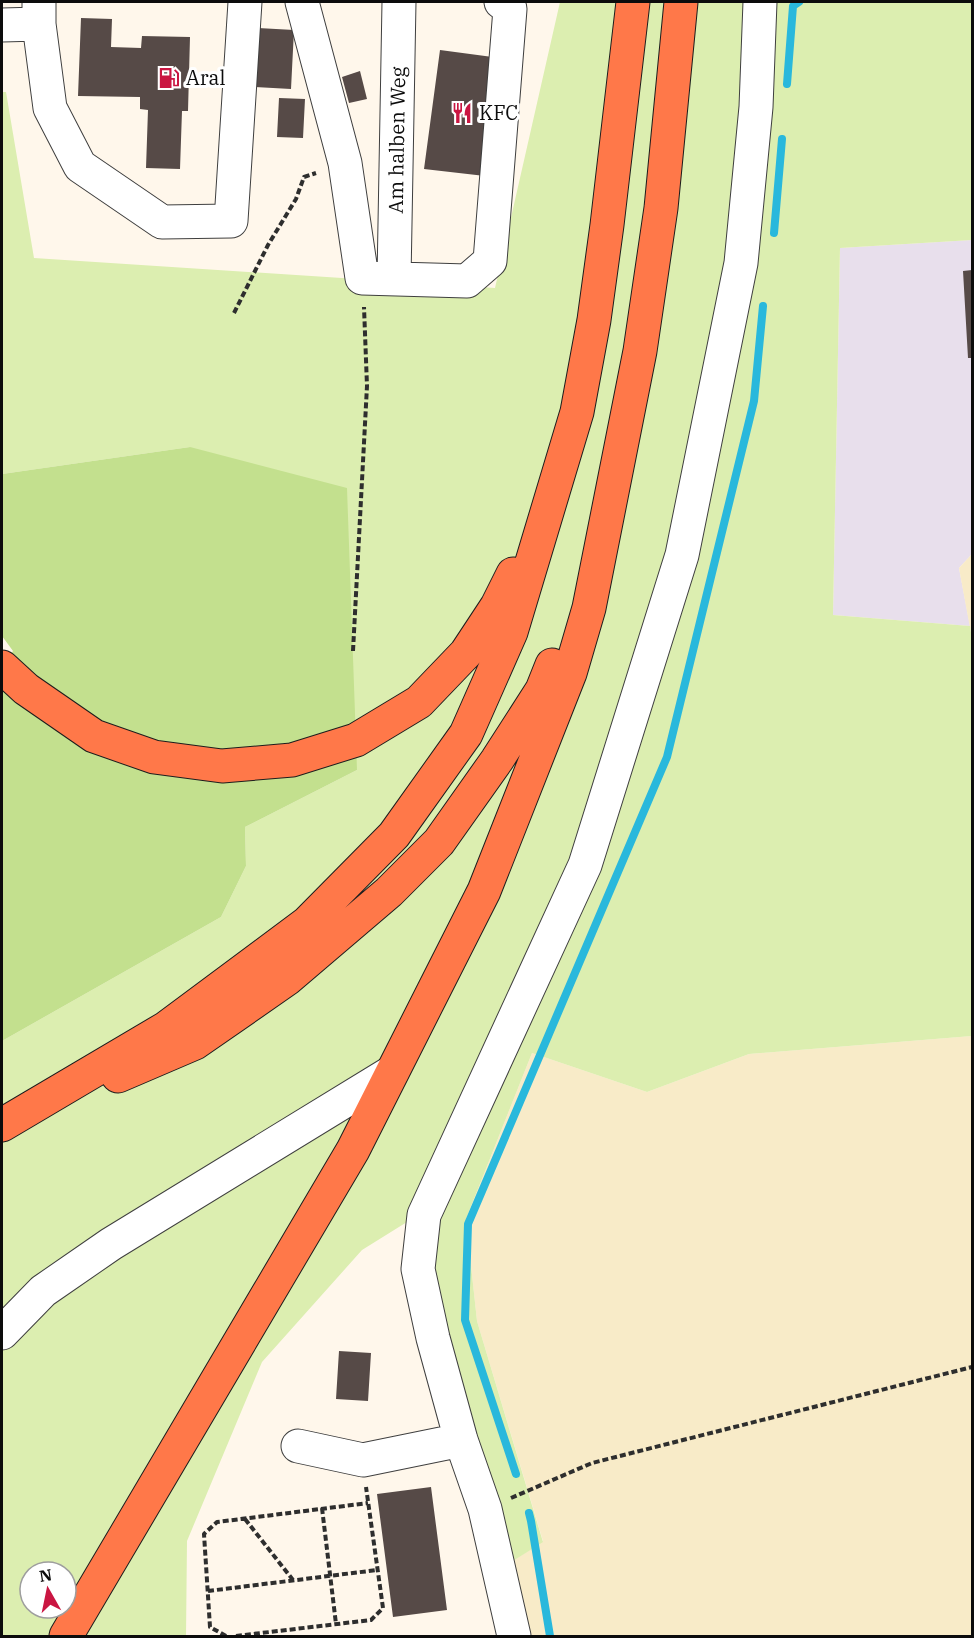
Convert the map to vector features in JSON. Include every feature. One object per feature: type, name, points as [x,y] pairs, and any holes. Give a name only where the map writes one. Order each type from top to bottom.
[{"type":"highway","points":[[2,1126],[166,1028],[307,923],[394,835],[466,734],[511,632],[577,412],[594,320],[607,225],[633,2]]},
{"type":"highway","points":[[66,1636],[353,1150],[484,891],[570,673],[589,608],[640,351],[661,208],[681,2]]},
{"type":"highway","points":[[2,667],[26,689],[94,735],[154,757],[222,766],[292,760],[356,740],[419,702],[466,653],[497,606],[553,495]]},
{"type":"highway","points":[[2,1126],[195,1043],[287,979],[390,892],[439,842],[542,690],[602,537]]},
{"type":"street","points":[[2,25],[39,13],[50,108],[80,165],[162,222],[231,221],[245,2]]},
{"type":"street","points":[[302,2],[378,278],[467,281],[490,261],[510,9],[501,2]]},
{"type":"street","name":"Am halben Weg","points":[[378,278],[399,2]]},
{"type":"street","points":[[514,1636],[485,1509],[461,1440],[433,1338],[418,1269],[424,1215],[585,865],[682,555],[741,263],[756,107],[760,2]]},
{"type":"street","points":[[2,1333],[43,1291],[111,1244],[392,1072]]},
{"type":"street","points":[[298,1446],[363,1460],[461,1440]]},
{"type":"path","points":[[234,314],[268,245],[296,199],[304,177],[345,164]]},
{"type":"path","points":[[353,651],[367,386],[378,278]]},
{"type":"path","points":[[485,1509],[591,1463],[972,1367]]},
{"type":"path","points":[[226,1636],[210,1627],[204,1534],[217,1522],[368,1503],[383,1608],[371,1620],[236,1636]]},
{"type":"path","points":[[322,1508],[336,1624]]},
{"type":"path","points":[[244,1518],[293,1580]]},
{"type":"path","points":[[208,1591],[377,1570]]},
{"type":"shaded area","points":[[972,240],[972,554],[959,568],[970,626],[833,615],[840,248]]},
{"type":"shaded area","points":[[972,554],[972,639],[959,568]]},
{"type":"shaded area","points":[[972,1036],[972,1636],[527,1636],[513,1561],[543,1541],[477,1321],[466,1219],[532,1053],[647,1092],[749,1054]]},
{"type":"green space","points":[[560,2],[972,2],[972,240],[840,248],[833,615],[970,626],[972,639],[972,1036],[749,1054],[647,1092],[532,1053],[466,1219],[477,1321],[543,1542],[513,1561],[435,1321],[415,1217],[362,1250],[262,1362],[187,1541],[186,1636],[2,1636],[2,1041],[221,917],[246,866],[245,827],[357,770],[190,447],[2,474],[2,92],[6,92],[34,258],[495,288]]},
{"type":"green space","points":[[190,447],[347,488],[357,770],[245,827],[246,866],[221,917],[2,1041],[2,666],[13,651],[2,636],[2,474]]},
{"type":"building","points":[[81,18],[112,19],[111,47],[141,48],[142,36],[190,37],[188,111],[182,111],[180,169],[146,168],[148,110],[140,109],[140,97],[78,96]]},
{"type":"building","points":[[258,28],[294,30],[291,89],[255,87]]},
{"type":"building","name":"KFC","points":[[440,50],[500,58],[485,176],[424,169]]},
{"type":"building","points":[[360,71],[367,99],[349,103],[342,77]]},
{"type":"building","points":[[279,98],[305,99],[303,138],[277,137]]},
{"type":"building","points":[[972,270],[972,358],[968,358],[963,271]]},
{"type":"building","points":[[339,1351],[371,1353],[368,1401],[336,1399]]},
{"type":"building","points":[[431,1487],[447,1610],[393,1617],[377,1494]]},
{"type":"waterway","points":[[787,84],[793,6],[799,2]]},
{"type":"waterway","points":[[774,233],[782,139]]},
{"type":"waterway","points":[[516,1474],[465,1320],[468,1224],[667,757],[754,401],[763,306]]},
{"type":"waterway","points":[[529,1513],[550,1636]]},
{"type":"place","name":"Aral","points":[[169,78]]},
{"type":"place","name":"KFC","points":[[462,113]]}]
